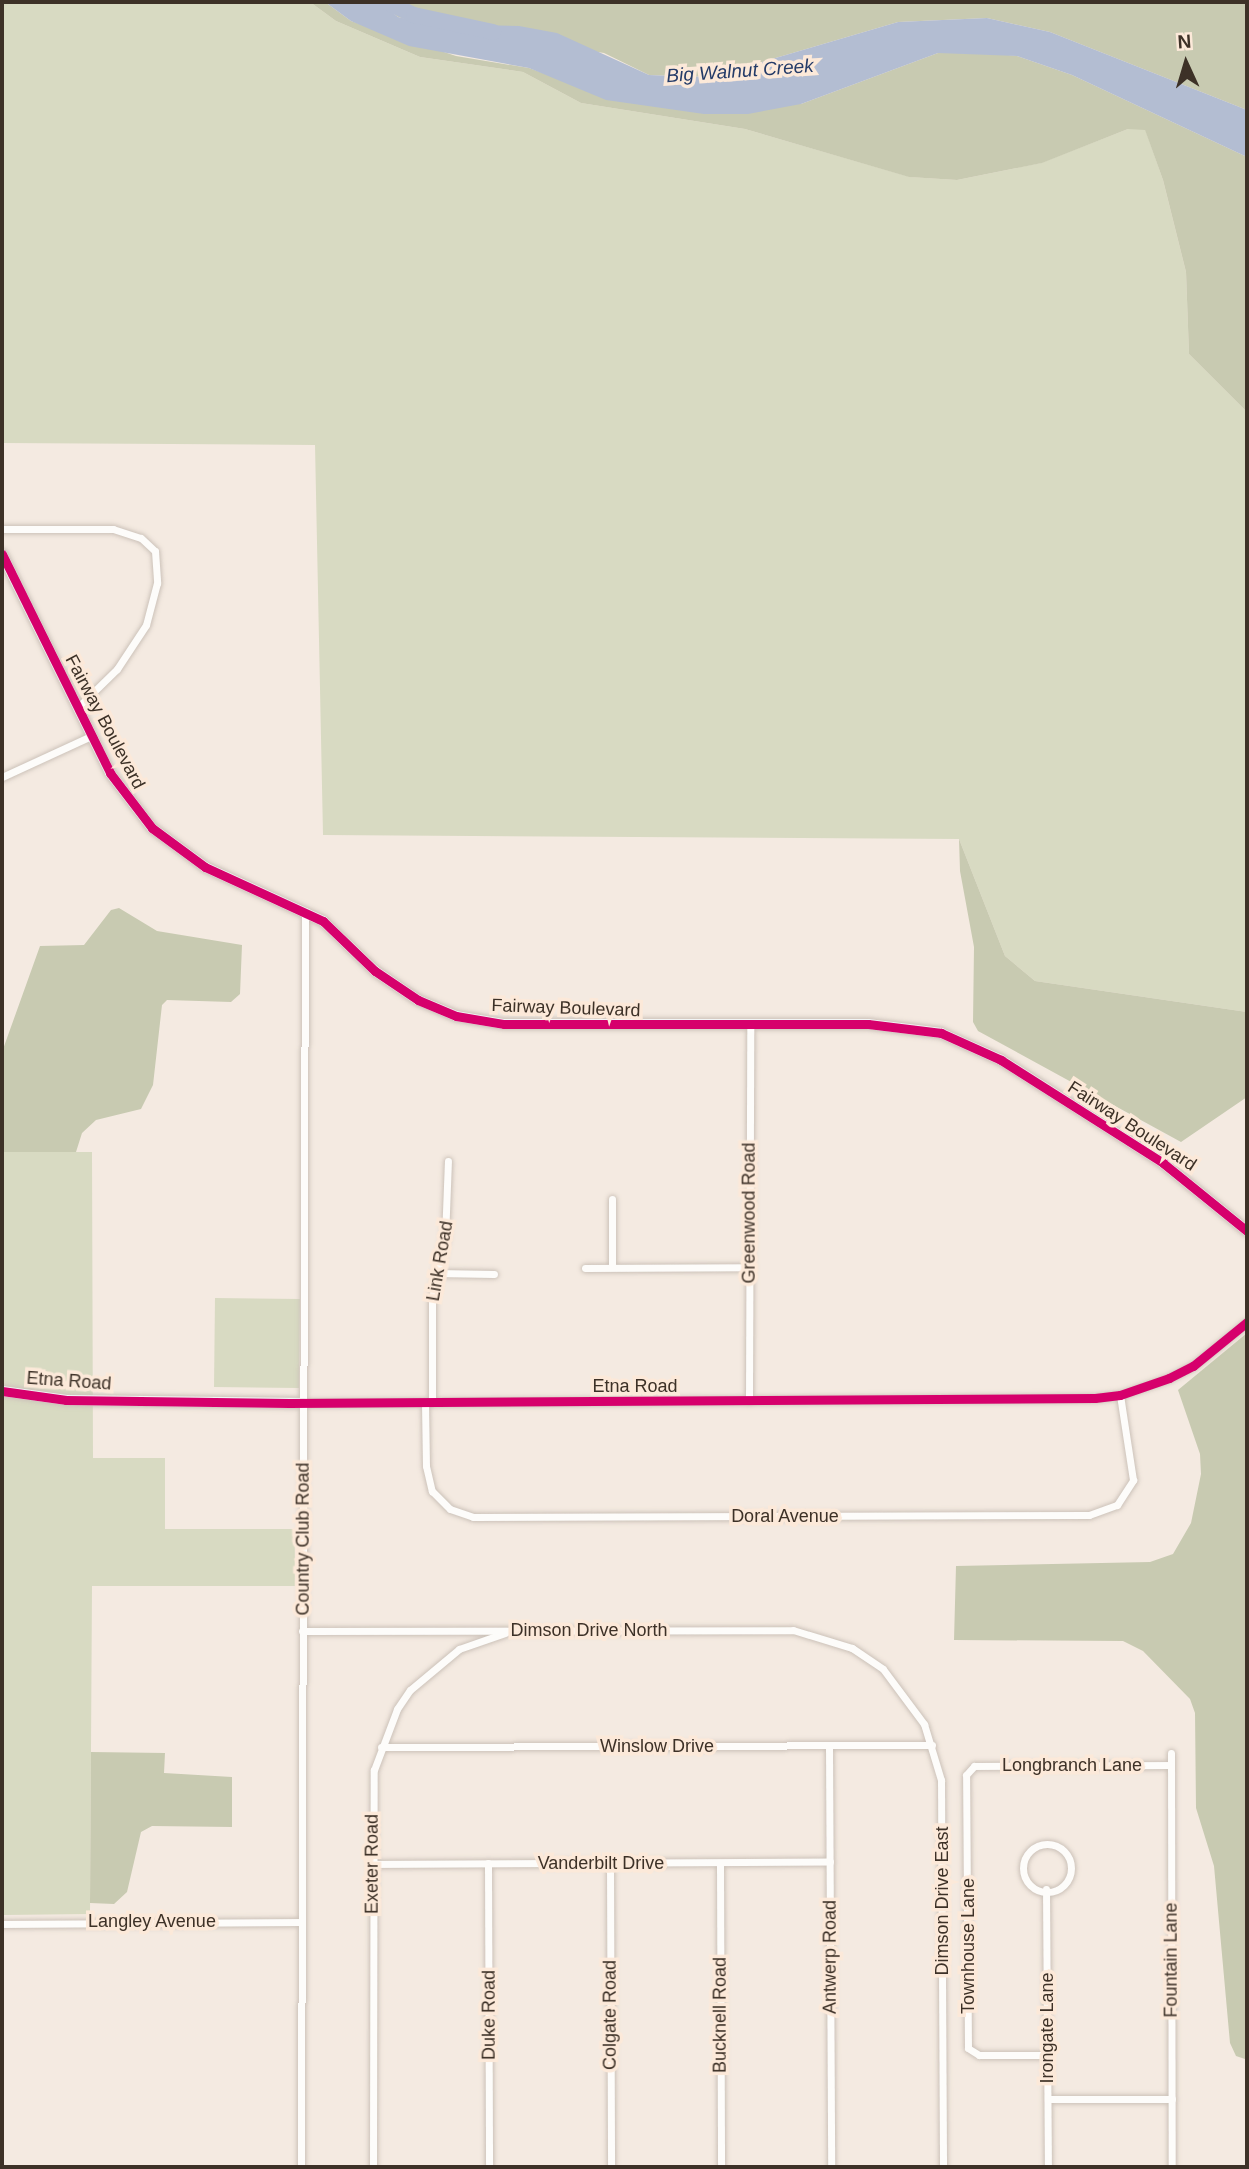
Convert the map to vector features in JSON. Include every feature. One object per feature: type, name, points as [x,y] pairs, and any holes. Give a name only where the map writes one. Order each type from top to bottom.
[{"type":"street","points":[[2,529],[113,529],[141,538],[155,551],[157,583],[146,625],[117,669],[78,707]]},
{"type":"street","name":"Fairway Boulevard","points":[[2,554],[91,736],[134,808],[169,843],[205,867],[306,910],[403,991],[464,1018],[551,1026],[894,1025],[967,1042],[1163,1163],[1247,1231]]},
{"type":"street","points":[[2,777],[91,736]]},
{"type":"street","name":"Country Club Road","points":[[301,2167],[306,910]]},
{"type":"street","name":"Greenwood Road","points":[[749,1401],[750,1026]]},
{"type":"street","name":"Link Road","points":[[428,1403],[436,1273],[448,1210],[448,1161]]},
{"type":"street","points":[[612,1199],[612,1267]]},
{"type":"street","points":[[585,1268],[750,1267]]},
{"type":"street","points":[[436,1273],[494,1274]]},
{"type":"street","name":"Etna Road","points":[[2,1391],[66,1400],[303,1403],[749,1401],[1120,1395],[1193,1366],[1247,1322]]},
{"type":"street","name":"Doral Avenue","points":[[428,1403],[426,1466],[432,1490],[450,1509],[473,1517],[1075,1515],[1108,1510],[1130,1490],[1133,1461],[1120,1395]]},
{"type":"street","name":"Exeter Road","points":[[373,2167],[372,1801],[381,1747],[397,1709],[428,1672],[459,1649],[513,1630]]},
{"type":"street","name":"Dimson Drive North","points":[[302,1631],[793,1630],[835,1640],[869,1659]]},
{"type":"street","name":"Dimson Drive East","points":[[869,1659],[912,1703],[932,1745],[942,1793],[943,2167]]},
{"type":"street","name":"Winslow Drive","points":[[381,1747],[932,1745]]},
{"type":"street","name":"Antwerp Road","points":[[829,1746],[831,2167]]},
{"type":"street","name":"Fountain Lane","points":[[1171,1753],[1172,2167]]},
{"type":"street","name":"Longbranch Lane","points":[[974,1766],[1171,1765]]},
{"type":"street","name":"Townhouse Lane","points":[[974,1766],[966,1775],[968,2048],[979,2055],[1047,2055]]},
{"type":"street","points":[[1030,1849],[1063,1849],[1072,1861],[1071,1879],[1046,1889],[1025,1881],[1021,1872],[1023,1854],[1030,1849]]},
{"type":"street","name":"Vanderbilt Drive","points":[[372,1864],[830,1862]]},
{"type":"street","name":"Duke Road","points":[[488,1863],[489,2167]]},
{"type":"street","name":"Colgate Road","points":[[610,1863],[611,2167]]},
{"type":"street","name":"Bucknell Road","points":[[720,1863],[721,2167]]},
{"type":"street","name":"Irongate Lane","points":[[1046,1889],[1048,2167]]},
{"type":"street","name":"Langley Avenue","points":[[2,1924],[302,1922]]},
{"type":"street","points":[[1048,2099],[1172,2099]]},
{"type":"green space","points":[[2,2],[310,2],[336,21],[420,57],[523,72],[581,103],[745,129],[910,177],[957,180],[1041,163],[1128,129],[1145,129],[1163,180],[1186,272],[1189,354],[1247,412],[1247,1012],[1035,981],[1005,956],[959,839],[323,835],[315,445],[2,443]]},
{"type":"green space","points":[[310,2],[325,2],[351,21],[456,56],[529,68],[567,82],[801,104],[938,53],[981,52],[1017,56],[1072,75],[1247,157],[1247,412],[1189,354],[1186,272],[1163,180],[1145,130],[1128,129],[1042,163],[957,180],[909,177],[745,129],[581,103],[523,72],[420,57],[336,21]]},
{"type":"green space","points":[[379,2],[1247,2],[1247,110],[1050,32],[987,18],[898,22],[742,68],[695,77],[649,75],[604,53],[398,17]]},
{"type":"green space","points":[[959,839],[1005,956],[1035,981],[1247,1012],[1247,1097],[1181,1142],[978,1031],[973,1022],[974,947],[960,871]]},
{"type":"green space","points":[[119,908],[157,931],[242,945],[240,994],[231,1002],[167,1000],[162,1005],[153,1085],[141,1109],[96,1120],[82,1133],[76,1152],[2,1152],[2,1052],[40,946],[84,945],[111,910]]},
{"type":"green space","points":[[2,1152],[92,1152],[93,1458],[165,1458],[165,1529],[295,1529],[295,1586],[92,1586],[90,1914],[2,1915]]},
{"type":"green space","points":[[215,1298],[300,1299],[299,1388],[214,1387]]},
{"type":"green space","points":[[1247,1333],[1245,2059],[1236,2056],[1230,2043],[1214,1866],[1196,1808],[1195,1713],[1190,1699],[1143,1651],[1123,1641],[954,1640],[956,1566],[1150,1562],[1173,1554],[1191,1523],[1201,1474],[1200,1454],[1178,1390]]},
{"type":"green space","points":[[91,1752],[165,1753],[164,1773],[232,1777],[232,1827],[152,1826],[141,1832],[127,1892],[114,1904],[90,1903]]},
{"type":"water","points":[[325,2],[379,2],[398,17],[428,24],[519,26],[557,33],[649,75],[695,77],[742,68],[898,22],[987,18],[1050,32],[1247,110],[1247,157],[1072,75],[1017,56],[938,53],[801,104],[748,114],[704,114],[606,100],[529,68],[409,46],[351,21]]},
{"type":"waterway","name":"Big Walnut Creek","points":[[387,2],[414,15],[493,32]]},
{"type":"cycle path","points":[[2,554],[110,773],[152,828],[205,867],[323,921],[375,971],[418,1000],[456,1016],[504,1024],[868,1024],[941,1033],[1001,1060],[1163,1163],[1247,1231]]},
{"type":"cycle path","points":[[2,1391],[66,1400],[289,1403],[1095,1398],[1120,1395],[1169,1378],[1193,1366],[1247,1322]]}]
